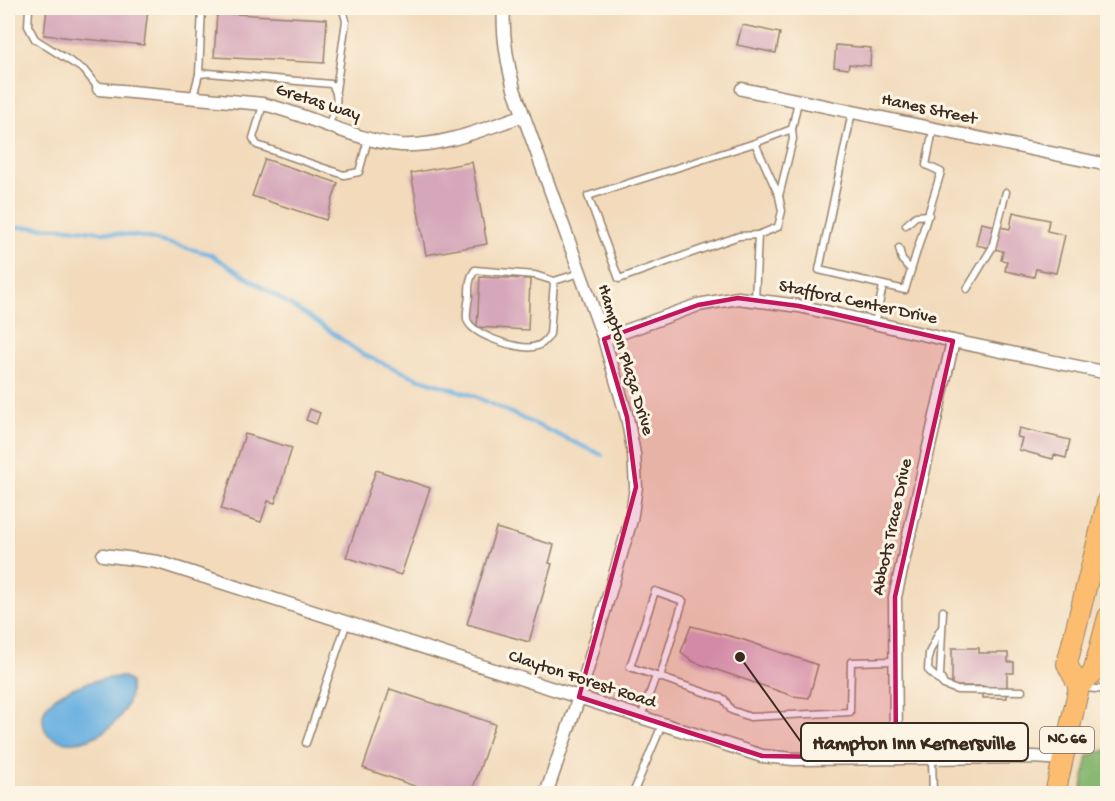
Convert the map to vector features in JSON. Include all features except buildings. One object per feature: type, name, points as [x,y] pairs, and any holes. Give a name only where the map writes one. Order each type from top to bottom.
[{"type":"main road","points":[[1079,687],[1067,664],[1107,499]]},
{"type":"main road","name":"NC 66","points":[[1055,794],[1079,687],[1093,673],[1107,617]]},
{"type":"street","name":"Hampton Plaza Drive","points":[[504,8],[507,60],[522,116],[604,339],[627,417],[634,454],[636,487],[631,520],[579,697],[546,794]]},
{"type":"street","name":"Gretas way","points":[[99,89],[263,104],[369,138],[400,145],[452,139],[522,116]]},
{"type":"street","name":"Hanes Street","points":[[742,89],[1107,165]]},
{"type":"street","name":"Stafford Center Drive","points":[[604,339],[698,305],[738,298],[799,306],[953,342],[1107,373]]},
{"type":"street","name":"Abbots Trace Drive","points":[[896,758],[895,597],[953,342]]},
{"type":"street","name":"Clayton Forest Road","points":[[103,555],[158,562],[762,756],[794,759],[1034,757],[1063,759]]},
{"type":"lane","points":[[29,8],[28,26],[35,39],[84,70],[99,89]]},
{"type":"lane","points":[[193,97],[199,74],[202,8]]},
{"type":"lane","points":[[328,125],[336,108],[336,90],[346,21],[343,10],[340,8]]},
{"type":"lane","points":[[199,74],[209,72],[331,84],[336,90]]},
{"type":"lane","points":[[779,196],[793,139],[792,129],[798,100]]},
{"type":"lane","points":[[263,104],[253,138],[257,145],[344,175],[359,172],[369,138]]},
{"type":"lane","points":[[853,112],[819,270],[883,286],[905,290],[941,172],[926,165],[933,130]]},
{"type":"lane","points":[[755,143],[779,196],[782,211],[778,227],[758,235],[740,236],[619,279],[588,196],[792,129]]},
{"type":"lane","points":[[967,289],[992,248],[1006,192]]},
{"type":"lane","points":[[906,225],[916,216],[929,215]]},
{"type":"lane","points":[[755,301],[758,235]]},
{"type":"lane","points":[[899,248],[902,261],[911,270]]},
{"type":"lane","points":[[554,281],[550,334],[546,341],[535,347],[526,348],[486,337],[474,329],[467,320],[470,276],[475,270],[535,275],[554,281],[580,273]]},
{"type":"lane","points":[[875,324],[883,286]]},
{"type":"lane","points":[[641,717],[658,677],[683,601],[655,591],[630,667],[658,677],[724,699],[731,710],[750,717],[850,712],[851,662],[895,662]]},
{"type":"lane","points":[[943,611],[940,675],[944,685]]},
{"type":"lane","points":[[306,743],[347,622]]},
{"type":"lane","points":[[942,627],[929,653],[928,670],[944,685],[957,690],[1022,691]]},
{"type":"lane","points":[[1079,687],[1107,690]]},
{"type":"lane","points":[[1105,734],[1107,718]]},
{"type":"lane","points":[[634,791],[662,725]]},
{"type":"lane","points":[[932,759],[933,794]]},
{"type":"highlighted area","points":[[738,298],[799,306],[953,341],[895,597],[896,758],[762,756],[579,697],[636,487],[627,417],[604,339],[698,305]]},
{"type":"green space","points":[[1107,750],[1107,793],[1081,793],[1088,756]]},
{"type":"water","points":[[124,677],[130,682],[130,696],[124,710],[104,732],[76,742],[62,741],[48,734],[43,719],[45,709],[51,701],[72,688],[97,680]]},
{"type":"waterway","points":[[8,227],[69,228],[144,237],[210,254],[320,324],[362,354],[417,378],[472,395],[602,455]]},
{"type":"place","name":"Hampton Inn Kernersville","points":[[740,657]]}]
